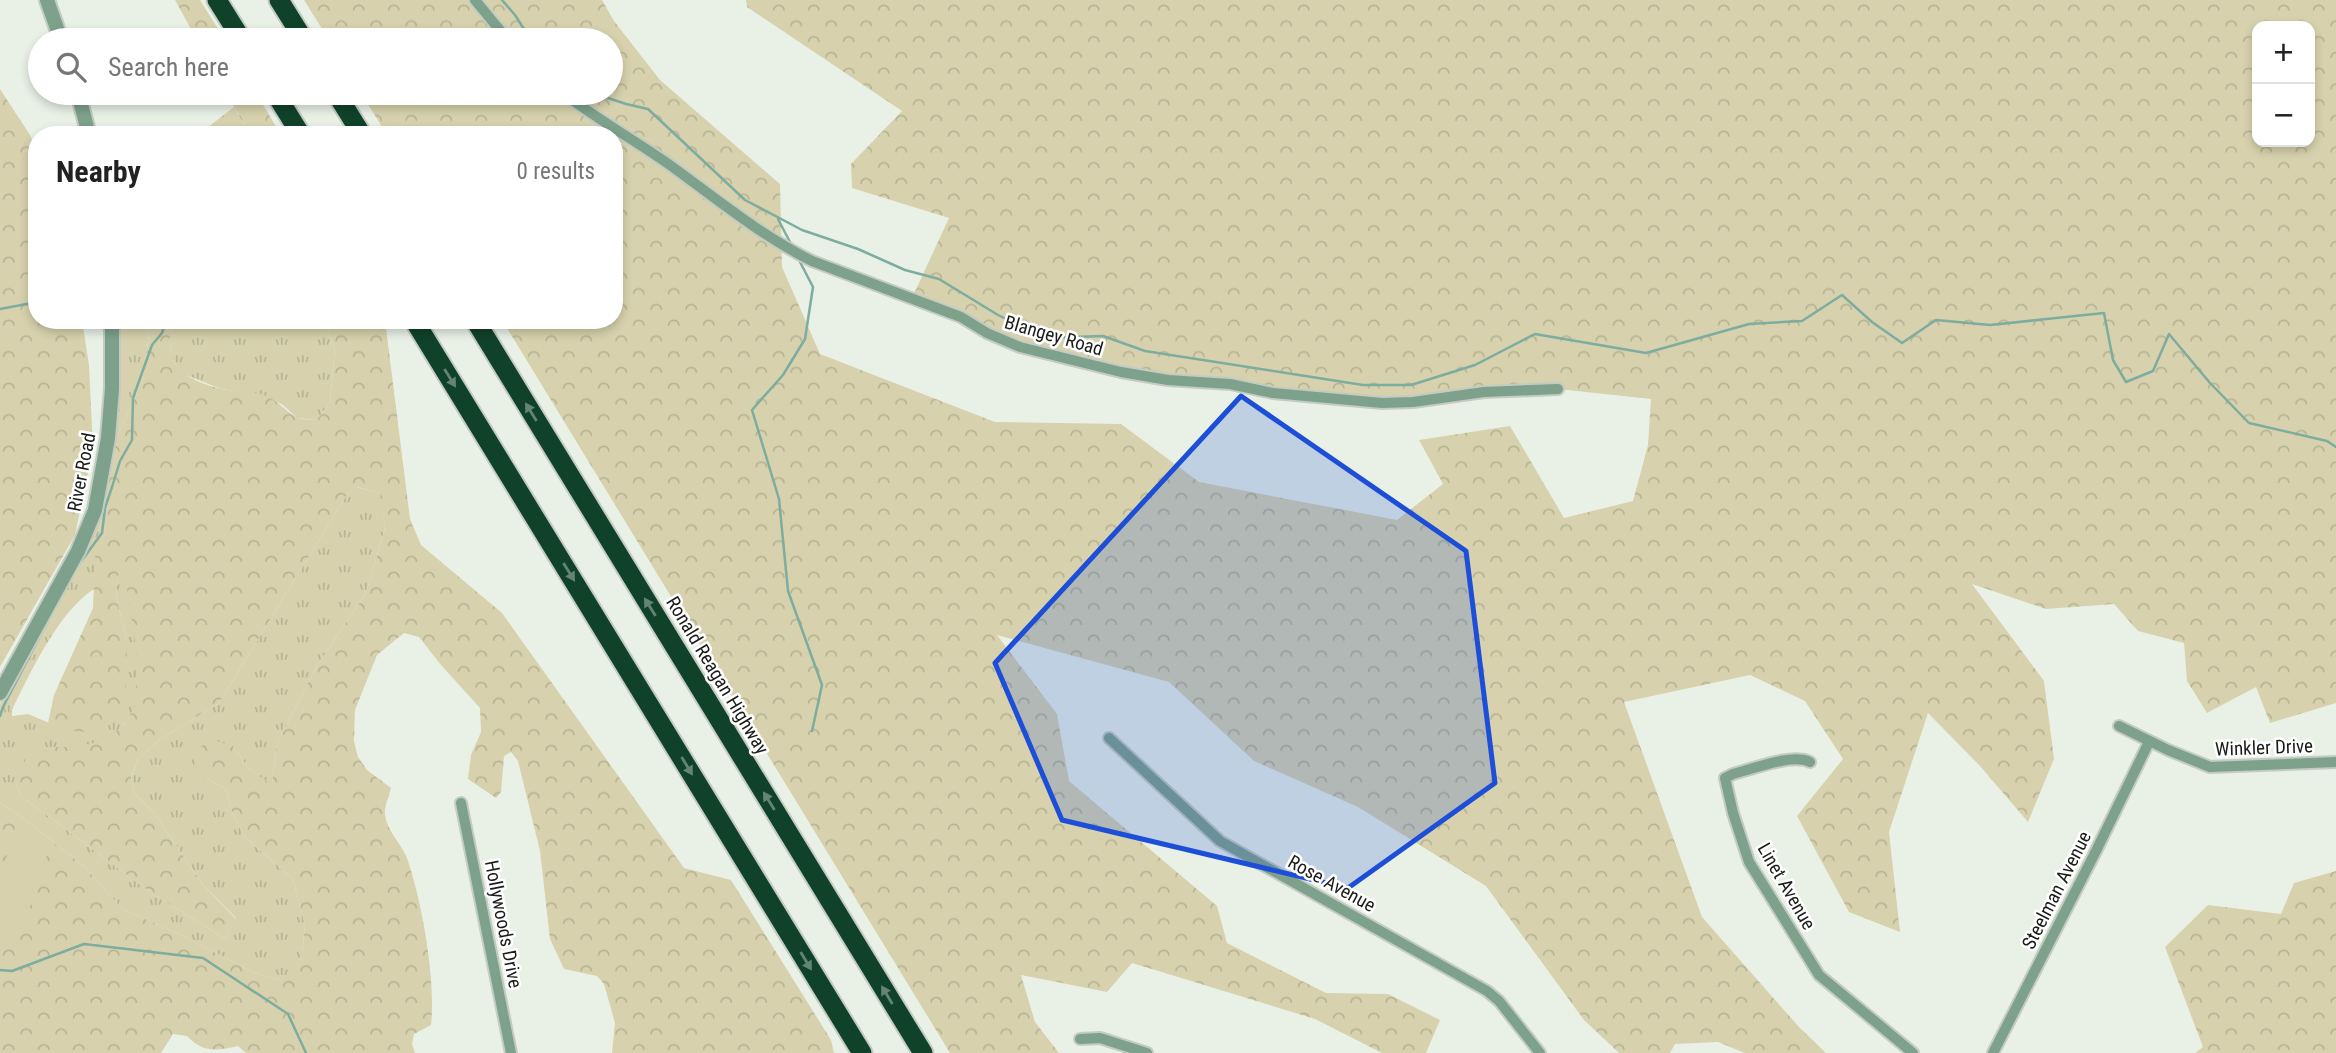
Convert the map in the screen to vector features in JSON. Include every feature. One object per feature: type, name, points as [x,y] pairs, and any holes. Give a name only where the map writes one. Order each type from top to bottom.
[{"type":"highway","points":[[217,0],[234,28]]},
{"type":"highway","points":[[279,0],[296,28]]},
{"type":"highway","points":[[282,105],[295,126]]},
{"type":"highway","points":[[343,105],[356,126]]},
{"type":"highway","points":[[420,329],[862,1053]]},
{"type":"highway","name":"Ronald Reagan Highway","points":[[481,329],[923,1053]]},
{"type":"street","points":[[47,0],[57,28]]},
{"type":"street","points":[[475,0],[498,28]]},
{"type":"street","points":[[81,105],[87,126]]},
{"type":"street","name":"Blangey Road","points":[[581,105],[612,126]]},
{"type":"street","name":"Blangey Road","points":[[623,134],[763,233],[795,252],[812,261],[961,317],[988,334],[1031,350],[1121,372],[1168,380],[1230,384],[1273,393],[1361,401],[1413,402],[1484,392],[1558,389]]},
{"type":"street","name":"River Road","points":[[0,693],[78,551],[95,510],[108,438],[112,389],[112,329]]},
{"type":"street","name":"Winkler Drive","points":[[2119,726],[2210,768],[2336,762]]},
{"type":"street","name":"Rose Avenue","points":[[1109,738],[1220,841],[1494,996],[1540,1053]]},
{"type":"street","name":"Steelman Avenue","points":[[1993,1053],[2149,742]]},
{"type":"street","name":"Linet Avenue","points":[[1810,762],[1803,758],[1790,759],[1726,778],[1733,813],[1749,862],[1819,975],[1913,1053]]},
{"type":"street","name":"Hollywoods Drive","points":[[461,803],[511,1053]]},
{"type":"street","points":[[1080,1039],[1100,1038],[1147,1053]]},
{"type":"highlighted area","points":[[1241,396],[1466,551],[1495,783],[1348,888],[1062,820],[995,663]]},
{"type":"green space","points":[[175,0],[200,0],[218,28],[190,28]]},
{"type":"green space","points":[[304,0],[602,0],[619,28],[322,28]]},
{"type":"green space","points":[[746,0],[2336,0],[2336,703],[2270,723],[2256,687],[2207,713],[2187,681],[2184,643],[2138,631],[2114,604],[2046,609],[1972,584],[2044,681],[2054,759],[2028,822],[1980,766],[1928,713],[1889,832],[1900,932],[1849,912],[1797,816],[1843,759],[1805,701],[1750,675],[1624,702],[1702,917],[1799,1027],[1826,1053],[1745,1053],[1718,1042],[1675,1044],[1670,1053],[1619,1053],[1584,1020],[1486,886],[1358,807],[1254,761],[1169,682],[997,635],[1057,714],[1069,781],[1217,906],[1227,943],[1326,993],[1388,994],[1440,1020],[1426,1053],[1382,1053],[1315,1019],[1132,963],[1107,992],[1021,975],[1035,1022],[1059,1053],[950,1053],[508,329],[623,329],[623,126],[381,126],[368,105],[623,105],[623,33],[660,80],[780,184],[782,267],[820,354],[995,422],[1121,424],[1199,482],[1397,520],[1443,484],[1419,440],[1510,426],[1564,518],[1633,501],[1648,445],[1651,399],[1558,389],[1413,402],[1209,382],[1042,353],[912,298],[949,218],[852,188],[851,164],[902,111],[747,7]]},
{"type":"green space","points":[[0,89],[28,132],[28,329],[83,329],[89,365],[93,449],[75,535],[0,667]]},
{"type":"green space","points":[[233,105],[263,105],[276,126],[244,126]]},
{"type":"green space","points":[[234,107],[244,126],[210,126]]},
{"type":"green space","points":[[119,329],[145,329],[149,335],[142,382],[113,446],[119,385]]},
{"type":"green space","points":[[145,329],[171,329],[170,348],[173,358],[185,374],[195,380],[221,389],[264,395],[296,417],[317,420],[330,402],[335,349],[327,329],[386,329],[410,519],[421,545],[502,613],[684,868],[731,880],[831,1040],[834,1053],[612,1053],[615,1023],[604,984],[597,976],[564,969],[550,939],[540,851],[518,761],[511,752],[504,756],[501,792],[496,798],[468,779],[471,755],[481,732],[480,708],[419,637],[404,633],[377,655],[355,710],[354,741],[358,757],[367,770],[391,788],[385,809],[386,821],[407,858],[423,918],[430,964],[431,1025],[414,1034],[412,1044],[415,1053],[246,1053],[238,1046],[216,1050],[204,1048],[187,1036],[173,1034],[161,1053],[0,1053],[0,803],[85,867],[122,909],[173,931],[253,972],[278,980],[297,970],[302,955],[305,925],[293,879],[243,835],[231,809],[226,789],[202,776],[194,765],[200,747],[213,740],[233,746],[248,768],[272,785],[277,744],[316,667],[366,593],[385,528],[380,493],[357,487],[346,496],[219,703],[159,740],[138,759],[131,777],[134,793],[155,814],[202,884],[236,919],[225,939],[146,889],[21,796],[16,783],[26,758],[45,747],[77,747],[103,741],[125,724],[135,705],[138,662],[121,549],[116,596],[127,642],[126,687],[117,720],[96,733],[66,730],[48,723],[54,695],[93,608],[95,555],[106,532],[99,515],[110,474],[113,446],[142,382],[149,335]]},
{"type":"green space","points":[[171,329],[327,329],[335,349],[330,402],[317,420],[297,418],[283,405],[263,395],[221,389],[181,373],[171,356]]},
{"type":"green space","points":[[356,487],[381,493],[385,528],[366,593],[316,667],[277,744],[272,786],[248,768],[233,746],[202,776],[226,789],[231,809],[243,835],[293,879],[305,925],[302,955],[297,971],[278,980],[253,972],[173,931],[122,909],[85,867],[0,803],[0,704],[81,555],[99,515],[106,532],[96,555],[94,589],[81,599],[57,627],[27,679],[12,710],[12,716],[28,714],[66,730],[127,642],[116,596],[121,544],[137,648],[138,689],[135,705],[123,726],[104,741],[83,747],[45,747],[16,783],[21,796],[146,889],[225,939],[236,918],[202,884],[155,814],[134,793],[131,778],[138,759],[159,740],[219,703],[346,496]]},
{"type":"green space","points":[[19,834],[50,846],[19,940],[0,930],[5,864],[8,852]]},
{"type":"green space","points":[[2336,871],[2336,1053],[2195,1053],[2203,1047],[2165,947],[2208,905],[2281,914],[2294,883]]},
{"type":"waterway","points":[[502,0],[523,28]]},
{"type":"waterway","points":[[623,103],[648,109],[745,200],[802,230],[858,249],[905,270],[939,279],[998,315],[1045,338],[1103,336],[1145,351],[1363,385],[1411,385],[1475,365],[1535,334],[1646,353],[1749,324],[1802,321],[1842,295],[1872,322],[1902,343],[1936,320],[1990,325],[2104,313],[2113,360],[2126,382],[2153,371],[2169,334],[2210,383],[2249,423],[2327,441],[2336,447]]},
{"type":"waterway","points":[[778,219],[791,244]]},
{"type":"waterway","points":[[799,260],[813,287],[805,339],[783,375],[752,410],[779,499],[788,591],[822,685],[812,731]]},
{"type":"waterway","points":[[0,309],[28,304]]},
{"type":"waterway","points":[[77,567],[102,533],[105,508],[120,461],[132,440],[133,398],[152,345],[163,329]]},
{"type":"waterway","points":[[0,716],[52,613]]},
{"type":"waterway","points":[[0,970],[12,971],[84,944],[203,958],[288,1014],[306,1053]]}]
